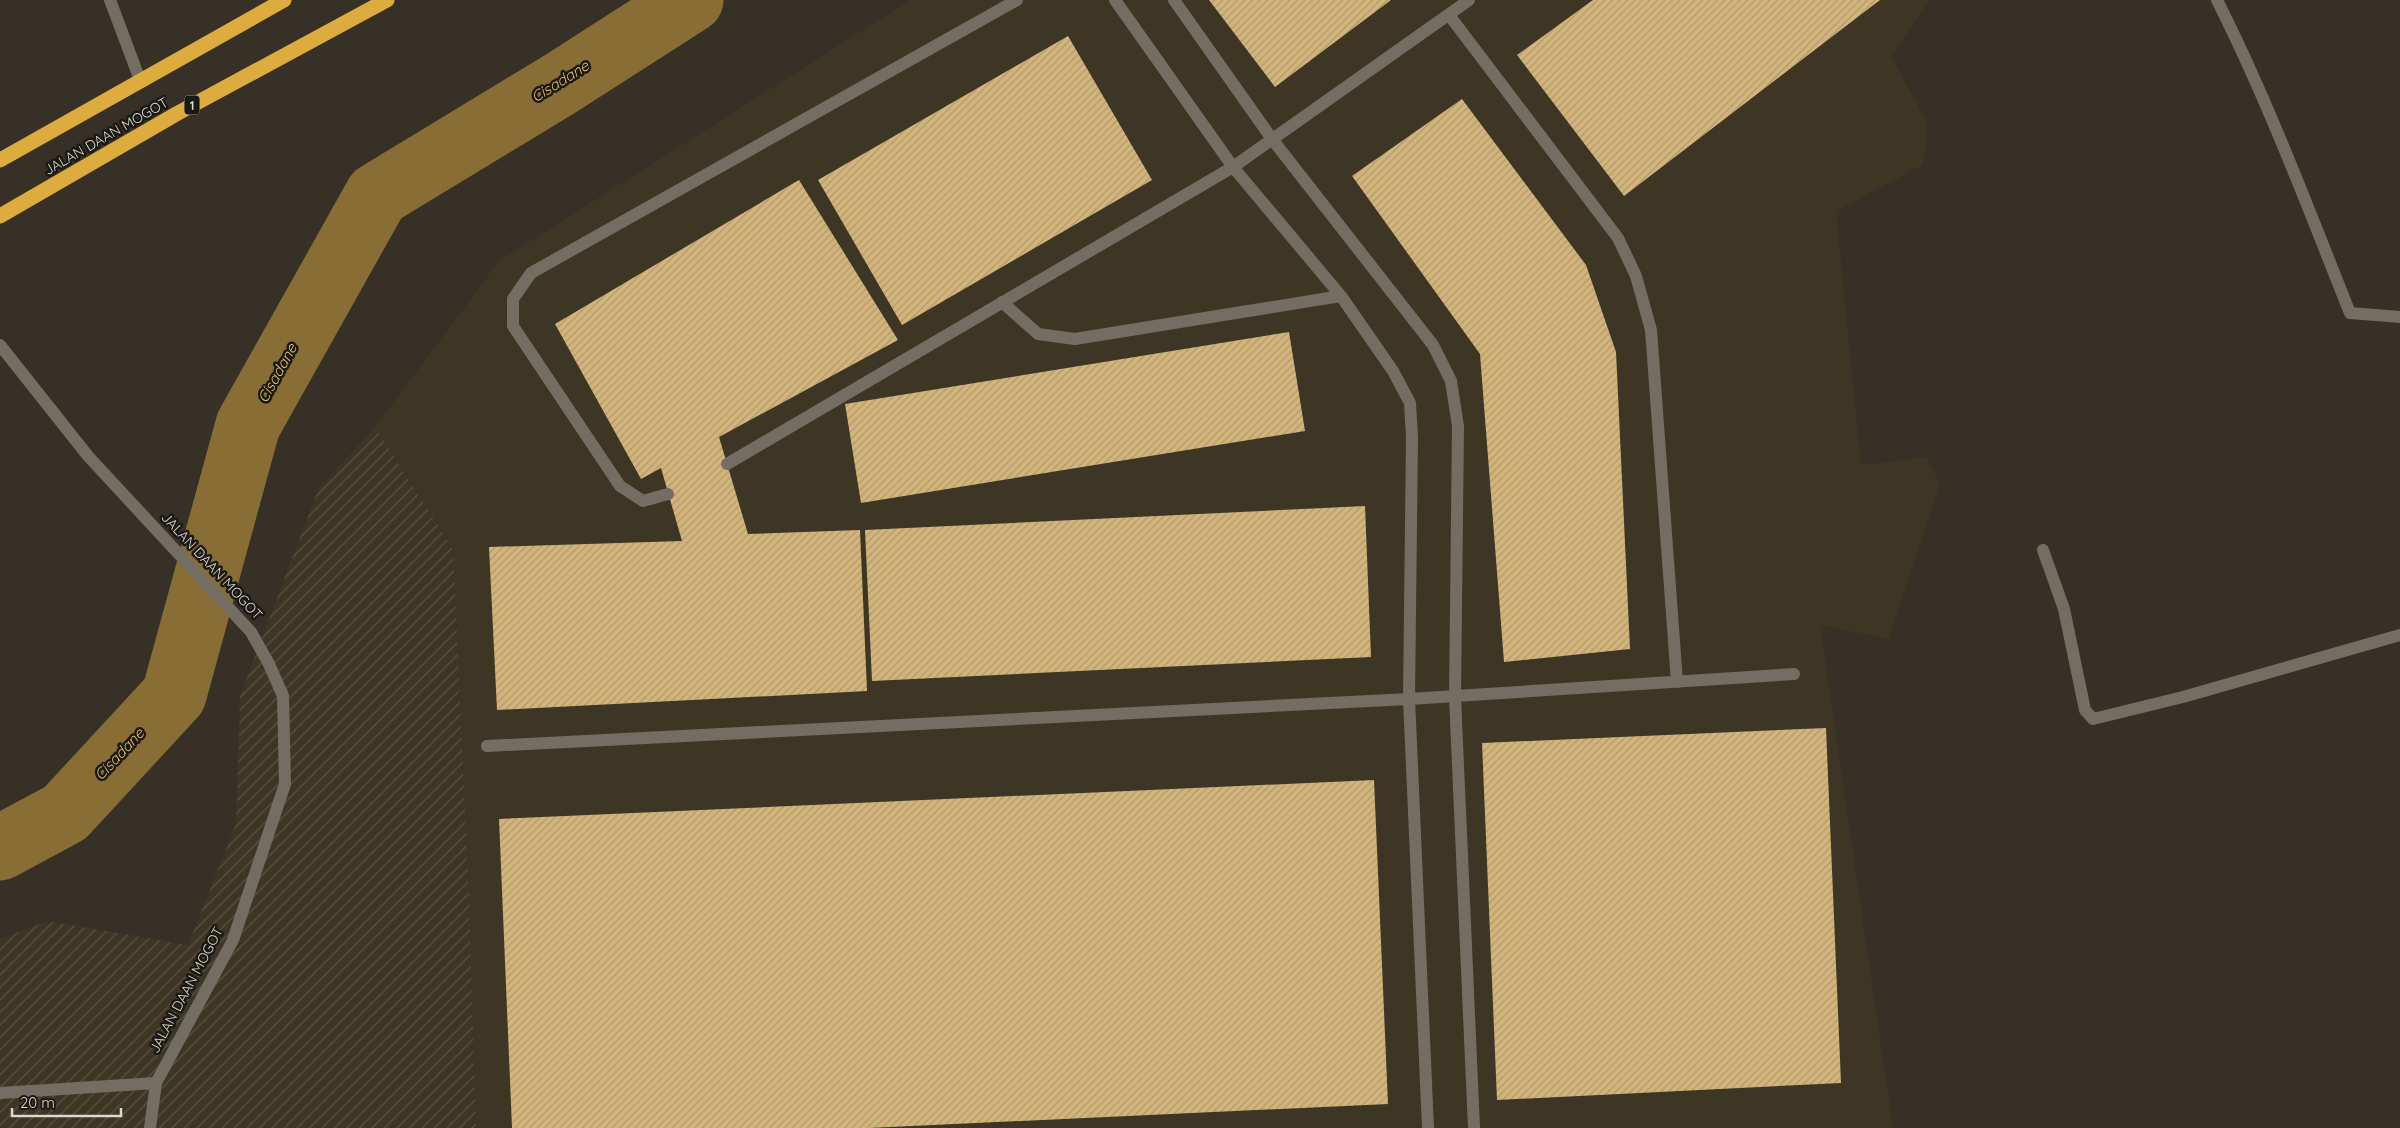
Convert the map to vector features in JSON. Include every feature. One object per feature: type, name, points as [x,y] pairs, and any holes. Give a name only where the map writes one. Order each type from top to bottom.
[{"type":"highway","points":[[0,160],[284,0]]},
{"type":"highway","name":"JALAN DAAN MOGOT","points":[[0,216],[178,113],[387,0]]},
{"type":"street","points":[[110,0],[140,80]]},
{"type":"street","points":[[668,494],[643,501],[620,486],[513,326],[513,299],[531,273],[1017,0]]},
{"type":"street","points":[[1115,0],[1232,167],[1341,296],[1394,371],[1410,403],[1412,437],[1409,699],[1428,1128]]},
{"type":"street","points":[[1174,0],[1272,139],[1433,345],[1451,381],[1458,426],[1455,697],[1474,1128]]},
{"type":"street","points":[[727,464],[1232,167],[1469,0]]},
{"type":"street","points":[[2217,0],[2244,53],[2278,132],[2350,313],[2400,316]]},
{"type":"street","points":[[1449,15],[1618,238],[1636,276],[1651,330],[1677,682]]},
{"type":"street","points":[[1002,302],[1038,334],[1075,339],[1341,296]]},
{"type":"street","name":"JALAN DAAN MOGOT","points":[[0,345],[88,456],[251,632],[270,664],[283,696],[285,784],[233,940],[156,1083],[150,1128]]},
{"type":"street","points":[[2043,550],[2064,609],[2085,710],[2093,719],[2183,697],[2400,635]]},
{"type":"street","points":[[487,746],[1455,697],[1794,674]]},
{"type":"street","points":[[0,1093],[156,1083]]},
{"type":"shaded area","points":[[910,0],[1930,0],[1891,56],[1928,124],[1923,165],[1836,211],[1861,465],[1926,457],[1940,484],[1889,639],[1820,625],[1893,1128],[476,1128],[469,896],[453,549],[375,427],[499,261]]},
{"type":"shaded area","points":[[375,427],[453,549],[469,896],[476,1128],[0,1128],[0,939],[48,921],[188,945],[236,824],[240,696],[318,490]]},
{"type":"building","points":[[1209,0],[1391,0],[1275,87]]},
{"type":"building","points":[[1593,0],[1880,0],[1624,196],[1517,55]]},
{"type":"building","points":[[1068,36],[1152,180],[902,325],[818,180]]},
{"type":"building","points":[[1462,99],[1586,265],[1616,352],[1630,649],[1504,662],[1480,354],[1352,176]]},
{"type":"building","points":[[799,180],[898,340],[719,437],[748,534],[860,530],[867,691],[497,710],[489,547],[682,541],[661,468],[641,479],[555,324]]},
{"type":"building","points":[[1289,332],[1305,431],[861,503],[845,404]]},
{"type":"building","points":[[1365,506],[1371,657],[872,681],[865,530]]},
{"type":"building","points":[[1826,728],[1841,1083],[1497,1100],[1482,743]]},
{"type":"building","points":[[1374,780],[1388,1104],[869,1128],[512,1128],[499,819]]},
{"type":"waterway","name":"Cisadane","points":[[0,848],[65,813],[174,695],[248,425],[377,195],[560,84],[691,0]]}]
